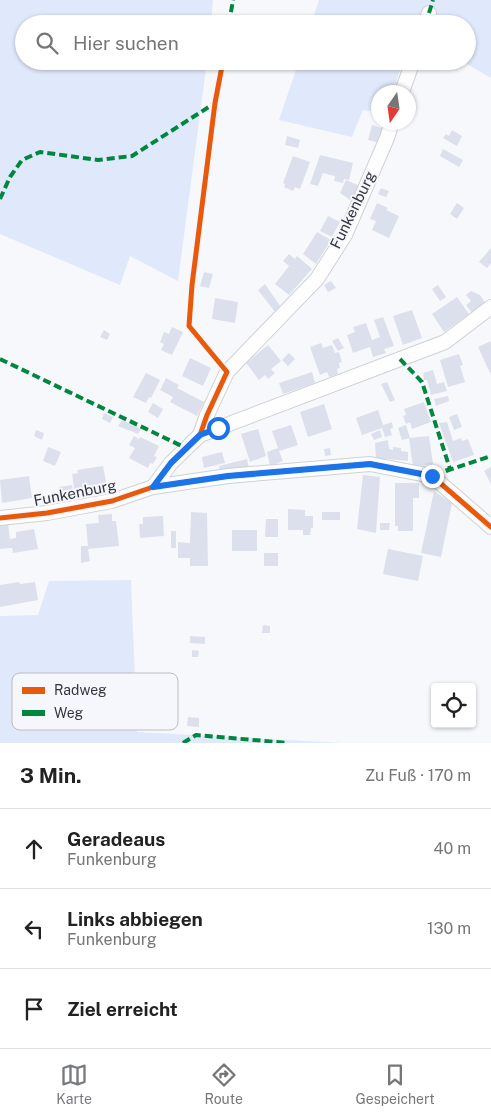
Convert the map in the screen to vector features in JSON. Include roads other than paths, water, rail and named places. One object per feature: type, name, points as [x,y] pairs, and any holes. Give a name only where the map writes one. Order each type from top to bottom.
[{"type":"street","points":[[404,85],[410,70]]},
{"type":"street","name":"Funkenburg","points":[[200,435],[207,414],[227,372],[317,279],[345,235],[390,130]]},
{"type":"street","name":"Funkenburg","points":[[153,487],[171,463],[200,435],[445,342],[491,307]]},
{"type":"street","name":"Funkenburg","points":[[0,518],[47,513],[112,501],[153,487],[228,476],[370,464],[432,476],[491,527]]}]
